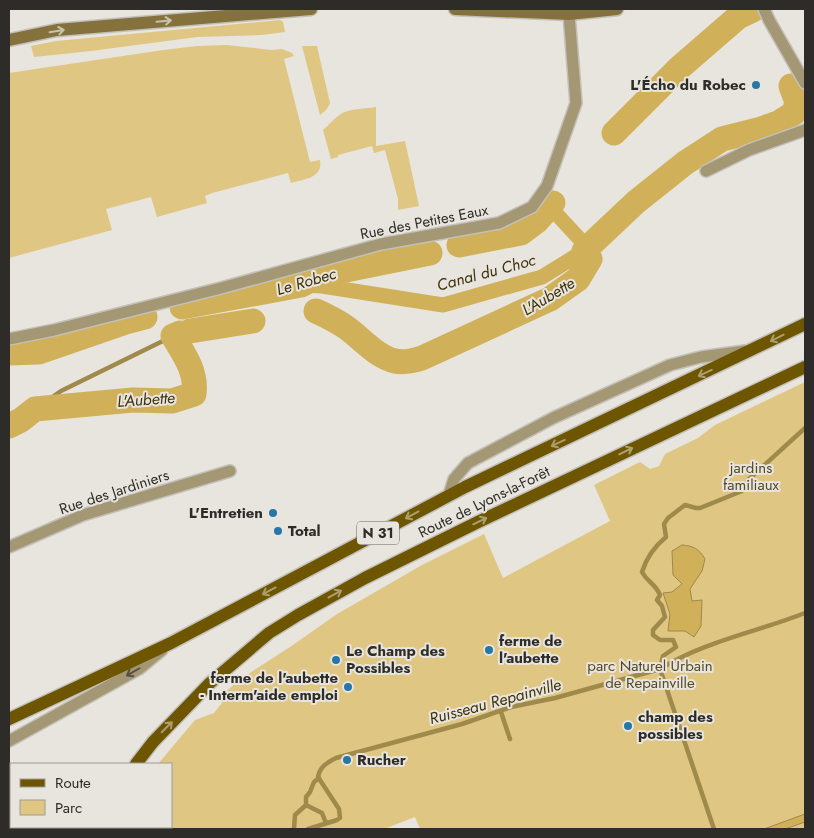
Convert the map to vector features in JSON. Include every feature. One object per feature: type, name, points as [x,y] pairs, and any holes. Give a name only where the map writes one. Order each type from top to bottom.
[{"type":"main road","name":"Route de Lyons-la-Forêt","points":[[9,719],[171,643],[450,495],[805,324]]},
{"type":"main road","name":"Route de Lyons-la-Forêt","points":[[137,763],[153,742],[210,683],[269,633],[298,615],[365,578],[470,526],[805,367]]},
{"type":"street","points":[[9,40],[57,30],[311,9]]},
{"type":"street","points":[[456,9],[569,14],[618,9]]},
{"type":"street","points":[[764,9],[805,82]]},
{"type":"street","name":"Rue des Petites Eaux","points":[[9,339],[54,330],[221,288],[381,244],[499,223],[532,207],[547,186],[576,103],[569,14]]},
{"type":"street","points":[[706,171],[749,150],[805,130]]},
{"type":"street","points":[[450,495],[454,479],[468,463],[553,418],[670,365],[701,357],[754,349]]},
{"type":"street","name":"Rue des Jardiniers","points":[[9,547],[83,516],[230,471]]},
{"type":"street","name":"Route de Lyons-la-Forêt","points":[[9,741],[139,669],[171,643]]},
{"type":"green space","points":[[280,20],[283,22],[285,32],[261,35],[197,37],[34,57],[31,46],[56,41]]},
{"type":"green space","points":[[227,45],[271,50],[282,49],[292,53],[294,56],[284,59],[310,162],[320,160],[319,171],[316,174],[307,179],[291,183],[288,173],[212,193],[205,196],[207,203],[157,217],[151,197],[106,209],[112,230],[9,258],[9,73],[163,50]]},
{"type":"green space","points":[[302,46],[317,46],[330,103],[327,109],[320,115]]},
{"type":"green space","points":[[376,107],[376,146],[405,141],[419,206],[398,210],[398,199],[385,150],[374,153],[372,146],[338,155],[338,157],[331,159],[323,130],[336,117],[345,112]]},
{"type":"green space","name":"parc Naturel Urbain de Repainville","points":[[805,382],[805,829],[420,829],[415,817],[384,829],[104,829],[172,828],[172,763],[159,763],[195,720],[214,713],[222,703],[220,697],[239,680],[337,614],[422,565],[484,534],[503,578],[610,521],[594,485],[640,462],[650,469],[659,466],[665,454],[698,438],[715,425]]},
{"type":"shaded area","points":[[682,545],[696,549],[705,559],[702,571],[690,589],[692,601],[702,600],[701,626],[694,637],[685,631],[668,631],[670,614],[663,593],[672,592],[682,584],[673,575],[672,551]]},
{"type":"shaded area","points":[[805,814],[805,822],[785,829],[764,829]]},
{"type":"waterway","name":"Le Robec","points":[[614,133],[678,69],[738,17],[753,10]]},
{"type":"waterway","name":"L'Aubette","points":[[316,311],[347,328],[382,356],[395,361],[405,362],[422,358],[550,299],[578,279],[590,259],[584,251],[636,202],[685,163],[722,139],[778,123],[794,113],[797,102],[791,86]]},
{"type":"waterway","name":"Le Robec","points":[[459,245],[521,233],[537,221],[553,203]]},
{"type":"waterway","points":[[550,207],[588,248]]},
{"type":"waterway","name":"Canal du Choc","points":[[301,285],[322,286],[443,305],[542,277],[584,251]]},
{"type":"waterway","name":"Canal du Choc","points":[[182,307],[301,285],[321,275],[430,253]]},
{"type":"waterway","name":"Le Robec","points":[[9,353],[39,352],[145,317]]},
{"type":"waterway","name":"L'Aubette","points":[[190,331],[253,321]]},
{"type":"waterway","name":"L'Aubette","points":[[9,426],[21,420],[35,409],[133,400],[172,401],[194,394],[192,371],[173,336],[180,333]]},
{"type":"waterway","name":"L'Aubette","points":[[35,409],[61,391],[173,336]]},
{"type":"waterway","name":"Ruisseau Repainville","points":[[308,829],[340,818],[339,809],[318,777],[324,766],[336,758],[462,724],[511,707],[555,698],[660,669],[663,656],[676,647],[673,640],[660,640],[653,635],[653,630],[665,617],[662,606],[657,600],[660,595],[658,591],[642,572],[651,553],[666,537],[664,524],[668,518],[685,505],[700,508],[742,491],[748,480],[805,428]]},
{"type":"waterway","points":[[714,829],[660,669],[677,659],[713,644],[805,613]]},
{"type":"waterway","points":[[501,712],[510,739]]},
{"type":"waterway","points":[[294,829],[295,815],[306,805],[306,797],[314,782],[319,778]]},
{"type":"waterway","points":[[306,805],[322,813],[326,823]]},
{"type":"place","name":"L'Écho du Robec","points":[[756,85]]},
{"type":"place","name":"L'Entretien","points":[[273,513]]},
{"type":"place","name":"Total","points":[[278,531]]},
{"type":"place","name":"ferme de l'aubette","points":[[489,650]]},
{"type":"place","name":"Le Champ des Possibles","points":[[336,660]]},
{"type":"place","name":"ferme de l'aubette - Interm'aide emploi","points":[[348,687]]},
{"type":"place","name":"champ des possibles","points":[[628,726]]},
{"type":"place","name":"Rucher","points":[[347,760]]},
{"type":"park label","name":"jardins familiaux","points":[[751,476]]}]
